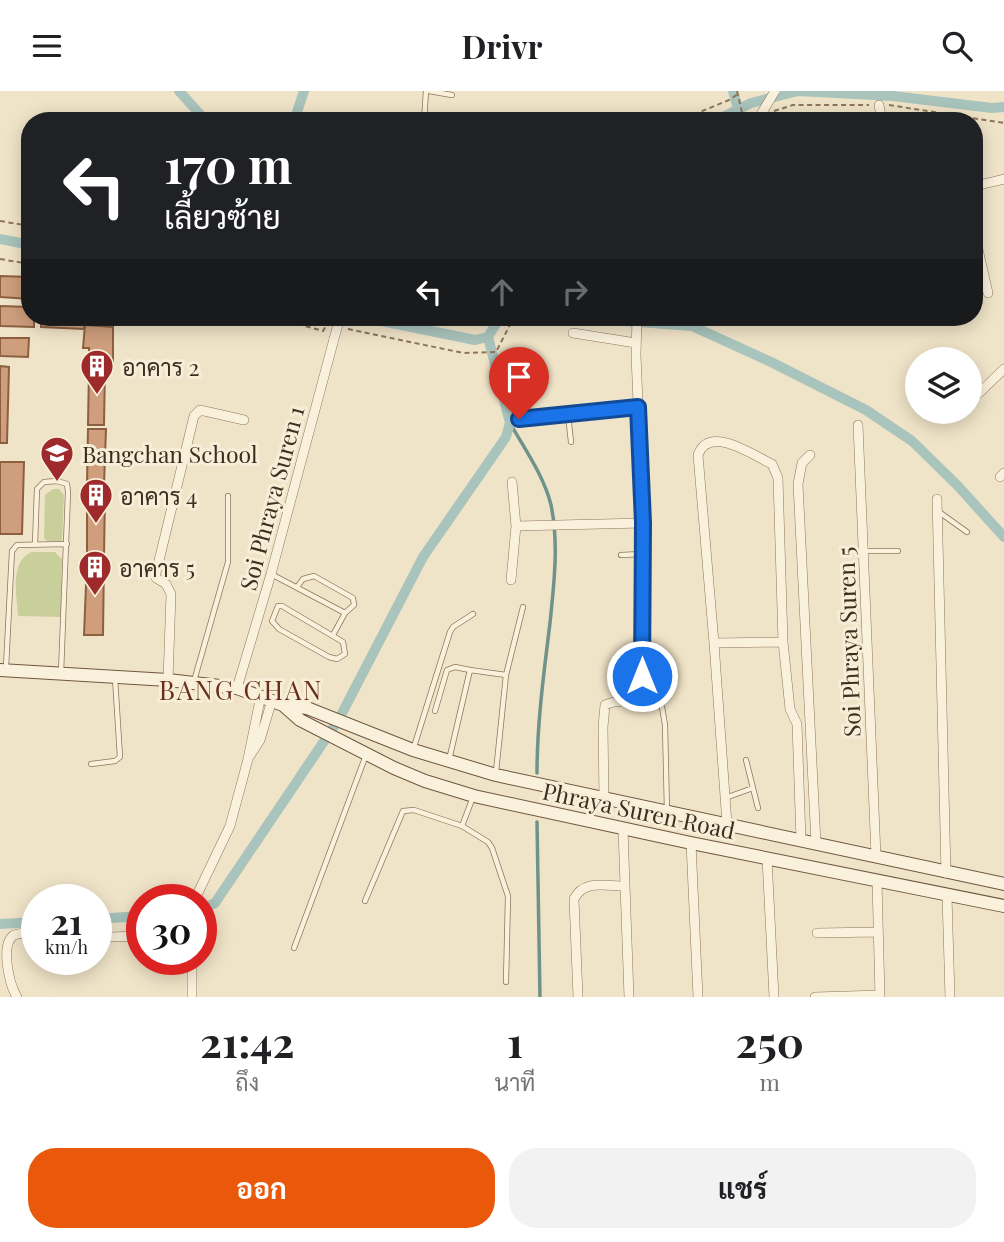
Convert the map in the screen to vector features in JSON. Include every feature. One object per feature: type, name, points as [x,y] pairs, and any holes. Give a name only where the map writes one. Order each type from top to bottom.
[{"type":"street","points":[[762,112],[775,91]]},
{"type":"street","points":[[879,105],[880,112]]},
{"type":"street","points":[[983,184],[1004,179]]},
{"type":"street","points":[[983,271],[988,293]]},
{"type":"street","name":"Soi Phraya Suren 1","points":[[237,688],[271,574],[338,326]]},
{"type":"street","points":[[604,799],[605,705],[611,702],[626,702],[635,698],[642,690],[643,523],[637,326]]},
{"type":"street","points":[[573,333],[636,340]]},
{"type":"street","points":[[982,390],[1004,369]]},
{"type":"street","points":[[519,419],[638,407]]},
{"type":"street","points":[[168,680],[171,594],[169,588],[156,577],[156,573],[194,416],[200,410],[244,420]]},
{"type":"street","name":"Soi Phraya Suren 5","points":[[858,425],[876,856]]},
{"type":"street","points":[[727,824],[698,455],[706,442],[716,440],[772,464],[776,470],[783,642],[790,709],[797,724],[801,840]]},
{"type":"street","points":[[810,455],[802,463],[798,484],[817,843]]},
{"type":"street","points":[[511,580],[516,526],[512,482]]},
{"type":"street","points":[[937,499],[950,997]]},
{"type":"street","points":[[516,526],[643,523]]},
{"type":"street","points":[[714,643],[783,642]]},
{"type":"street","name":"Phraya Suren Road","points":[[3,670],[194,682],[237,688],[307,708],[413,750],[496,775],[1004,884]]},
{"type":"street","points":[[203,884],[230,826],[248,758],[260,740],[272,700]]},
{"type":"street","name":"Phraya Suren Road","points":[[272,700],[300,720],[344,744],[425,781],[474,796],[1004,906]]},
{"type":"street","points":[[623,829],[629,997]]},
{"type":"street","points":[[691,843],[698,997]]},
{"type":"street","points":[[767,858],[774,997]]},
{"type":"street","points":[[815,997],[880,996],[877,881]]},
{"type":"street","points":[[578,997],[574,899],[585,885],[625,886]]},
{"type":"street","points":[[817,933],[878,932]]},
{"type":"street","points":[[17,997],[9,982],[5,953],[8,941],[14,935],[21,934]]},
{"type":"street","points":[[192,975],[192,997]]},
{"type":"lane","points":[[425,112],[428,91],[452,95]]},
{"type":"lane","points":[[568,414],[570,442]]},
{"type":"lane","points":[[35,544],[37,489],[44,482],[64,482],[68,487],[61,674]]},
{"type":"lane","points":[[194,682],[228,562],[228,496]]},
{"type":"lane","points":[[938,512],[967,532]]},
{"type":"lane","points":[[3,670],[12,551],[17,545],[67,544]]},
{"type":"lane","points":[[864,551],[898,551]]},
{"type":"lane","points":[[621,555],[643,554]]},
{"type":"lane","points":[[271,574],[345,613]]},
{"type":"lane","points":[[297,587],[309,576],[323,580],[353,598],[354,604],[345,613],[333,635]]},
{"type":"lane","points":[[282,606],[333,635],[343,642],[346,648],[345,654],[337,659],[279,629],[272,621],[275,610],[282,606]]},
{"type":"lane","points":[[496,775],[506,675],[523,607]]},
{"type":"lane","points":[[413,750],[450,632],[473,614]]},
{"type":"lane","points":[[435,711],[447,670],[454,667],[506,675]]},
{"type":"lane","points":[[449,761],[470,670]]},
{"type":"lane","points":[[91,764],[115,761],[120,757],[115,677]]},
{"type":"lane","points":[[662,707],[665,725],[667,811]]},
{"type":"lane","points":[[294,948],[367,754]]},
{"type":"lane","points":[[746,759],[758,808]]},
{"type":"lane","points":[[725,798],[753,788]]},
{"type":"lane","points":[[462,826],[474,796]]},
{"type":"lane","points":[[365,901],[403,811],[414,810],[462,826],[488,842],[506,886],[506,982]]},
{"type":"path","points":[[737,92],[742,112]]},
{"type":"path","points":[[700,112],[729,100],[737,92]]},
{"type":"path","points":[[0,221],[21,224]]},
{"type":"path","points":[[0,259],[21,262]]},
{"type":"path","points":[[305,326],[323,331],[326,326]]},
{"type":"path","points":[[342,327],[463,353],[496,352],[509,326]]},
{"type":"green space","points":[[53,489],[59,489],[64,495],[62,541],[47,541],[44,538],[45,495]]},
{"type":"green space","points":[[32,552],[55,552],[62,559],[61,617],[18,616],[17,571],[20,563]]},
{"type":"building","points":[[0,276],[21,277],[21,298],[0,297]]},
{"type":"building","points":[[0,306],[21,307],[21,326],[34,327],[0,326]]},
{"type":"building","points":[[41,326],[84,326],[84,329]]},
{"type":"building","points":[[85,326],[113,327],[113,368],[89,368],[89,348],[83,348]]},
{"type":"building","points":[[0,338],[29,338],[28,357],[0,356]]},
{"type":"building","points":[[0,366],[9,367],[7,443],[0,443]]},
{"type":"building","name":"อาคาร 2","points":[[89,368],[105,368],[104,425],[88,425]]},
{"type":"building","points":[[88,429],[106,429],[104,485],[87,485]]},
{"type":"building","points":[[0,462],[24,462],[22,534],[0,534]]},
{"type":"building","name":"อาคาร 4","points":[[87,490],[105,490],[104,559],[87,560]]},
{"type":"building","name":"อาคาร 5","points":[[104,559],[103,635],[84,635],[87,560]]},
{"type":"waterway","points":[[179,91],[198,112]]},
{"type":"waterway","points":[[297,112],[304,91]]},
{"type":"waterway","points":[[733,91],[738,109]]},
{"type":"waterway","points":[[733,112],[751,103],[798,91],[893,96],[992,108],[1004,107]]},
{"type":"waterway","points":[[0,239],[21,243]]},
{"type":"waterway","points":[[406,326],[475,340],[488,337],[495,326]]},
{"type":"waterway","points":[[692,326],[866,410],[912,441],[1004,537]]},
{"type":"waterway","points":[[217,900],[339,719],[423,557],[506,437],[510,423],[488,337]]},
{"type":"waterway","points":[[510,423],[544,483],[551,505],[555,534],[554,579],[537,773]]},
{"type":"waterway","points":[[537,822],[540,997]]},
{"type":"waterway","points":[[112,918],[126,917]]},
{"type":"waterway","points":[[0,924],[21,923]]},
{"type":"place","name":"อาคาร 2","points":[[97,396]]},
{"type":"place","name":"Bangchan School","points":[[57,483]]},
{"type":"place","name":"อาคาร 4","points":[[96,525]]},
{"type":"place","name":"อาคาร 5","points":[[95,597]]},
{"type":"district","name":"BANG CHAN","points":[[241,689]]},
{"type":"route","points":[[519,419],[638,407],[643,523],[642,676]]}]
